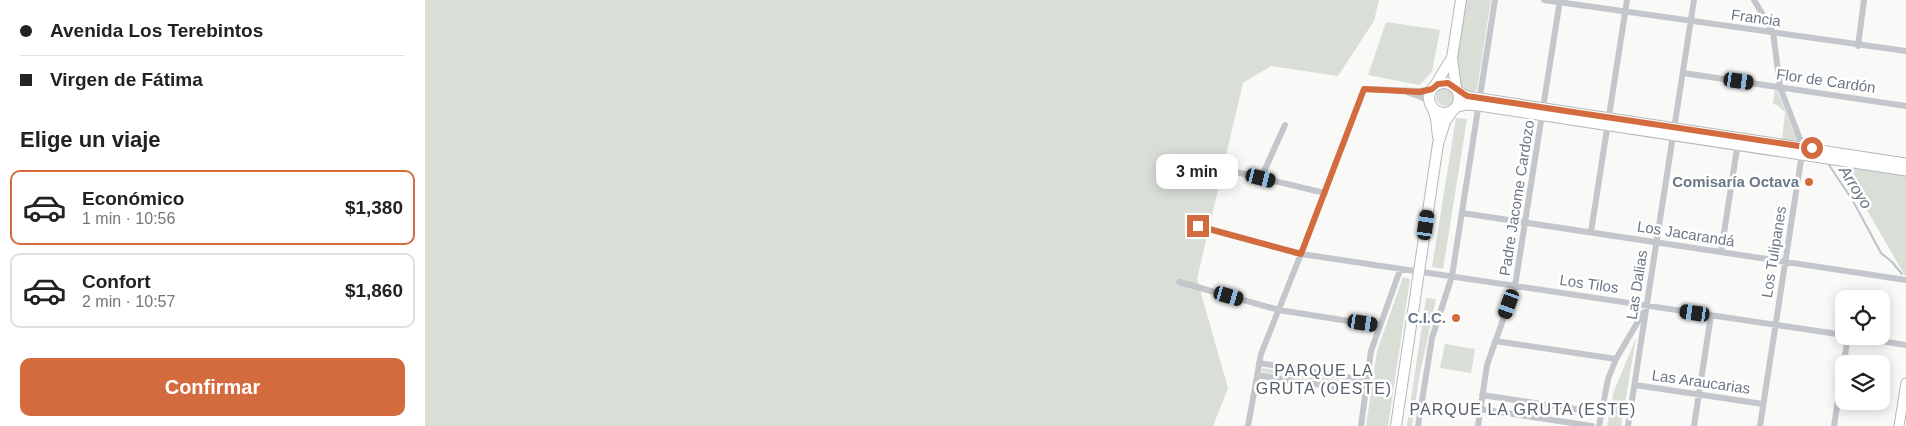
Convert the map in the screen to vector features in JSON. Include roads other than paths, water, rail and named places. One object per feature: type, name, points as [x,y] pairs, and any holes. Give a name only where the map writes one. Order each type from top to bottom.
[{"type":"main road","points":[[1396,426],[1438,144],[1445,122],[1459,100],[1452,58],[1461,0]]},
{"type":"main road","points":[[1438,144],[1436,118],[1430,96],[1452,58]]},
{"type":"main road","points":[[1433,88],[1443,83],[1448,83],[1479,102],[1802,151],[1906,171]]},
{"type":"main road","points":[[1431,105],[1440,112],[1444,112],[1479,102]]},
{"type":"main road","points":[[1802,151],[1906,163]]},
{"type":"main road","points":[[1902,426],[1906,383]]},
{"type":"street","points":[[1418,426],[1432,338],[1452,276],[1495,0]]},
{"type":"street","name":"Francia","points":[[1544,0],[1906,52]]},
{"type":"street","points":[[1591,232],[1627,0]]},
{"type":"street","name":"Las Dalias","points":[[1629,426],[1694,0]]},
{"type":"street","name":"Los Tulipanes","points":[[1754,0],[1773,32],[1781,88],[1802,151],[1760,426]]},
{"type":"street","points":[[1858,46],[1864,0]]},
{"type":"street","name":"Padre Jacome Cardozo","points":[[1478,426],[1479,409],[1487,366],[1515,286],[1560,1]]},
{"type":"street","name":"Flor de Cardón","points":[[1683,73],[1906,106]]},
{"type":"street","points":[[1248,426],[1259,363],[1364,89],[1420,92],[1433,88]]},
{"type":"street","points":[[1399,90],[1421,97],[1431,105]]},
{"type":"street","points":[[1261,178],[1285,125]]},
{"type":"street","points":[[1721,252],[1738,141]]},
{"type":"street","points":[[1219,168],[1325,193]]},
{"type":"street","name":"Los Jacarandá","points":[[1462,213],[1906,280]]},
{"type":"street","name":"Los Tilos","points":[[1198,226],[1301,254],[1835,334]]},
{"type":"street","points":[[1361,426],[1371,351],[1400,270]]},
{"type":"street","points":[[1179,282],[1279,310],[1380,326]]},
{"type":"street","points":[[1599,426],[1608,379],[1615,359],[1647,306]]},
{"type":"street","points":[[1694,426],[1711,315]]},
{"type":"street","points":[[1495,341],[1615,359]]},
{"type":"street","points":[[1890,342],[1906,345]]},
{"type":"street","points":[[1834,426],[1848,345]]},
{"type":"street","points":[[1259,363],[1366,380]]},
{"type":"street","points":[[1257,375],[1365,392]]},
{"type":"street","name":"Las Araucarias","points":[[1635,385],[1763,404]]},
{"type":"street","points":[[1482,395],[1601,413]]},
{"type":"street","points":[[1479,409],[1592,426]]},
{"type":"waterway","name":"Arroyo","points":[[1802,138],[1810,145]]},
{"type":"waterway","name":"Arroyo","points":[[1827,162],[1853,201],[1881,253],[1902,274]]},
{"type":"place","name":"Comisaría Octava","points":[[1809,182]]},
{"type":"place","name":"C.I.C.","points":[[1456,318]]},
{"type":"district","name":"PARQUE LA GRUTA (OESTE)","points":[[1324,379]]},
{"type":"district","name":"PARQUE LA GRUTA (ESTE)","points":[[1523,409]]}]
